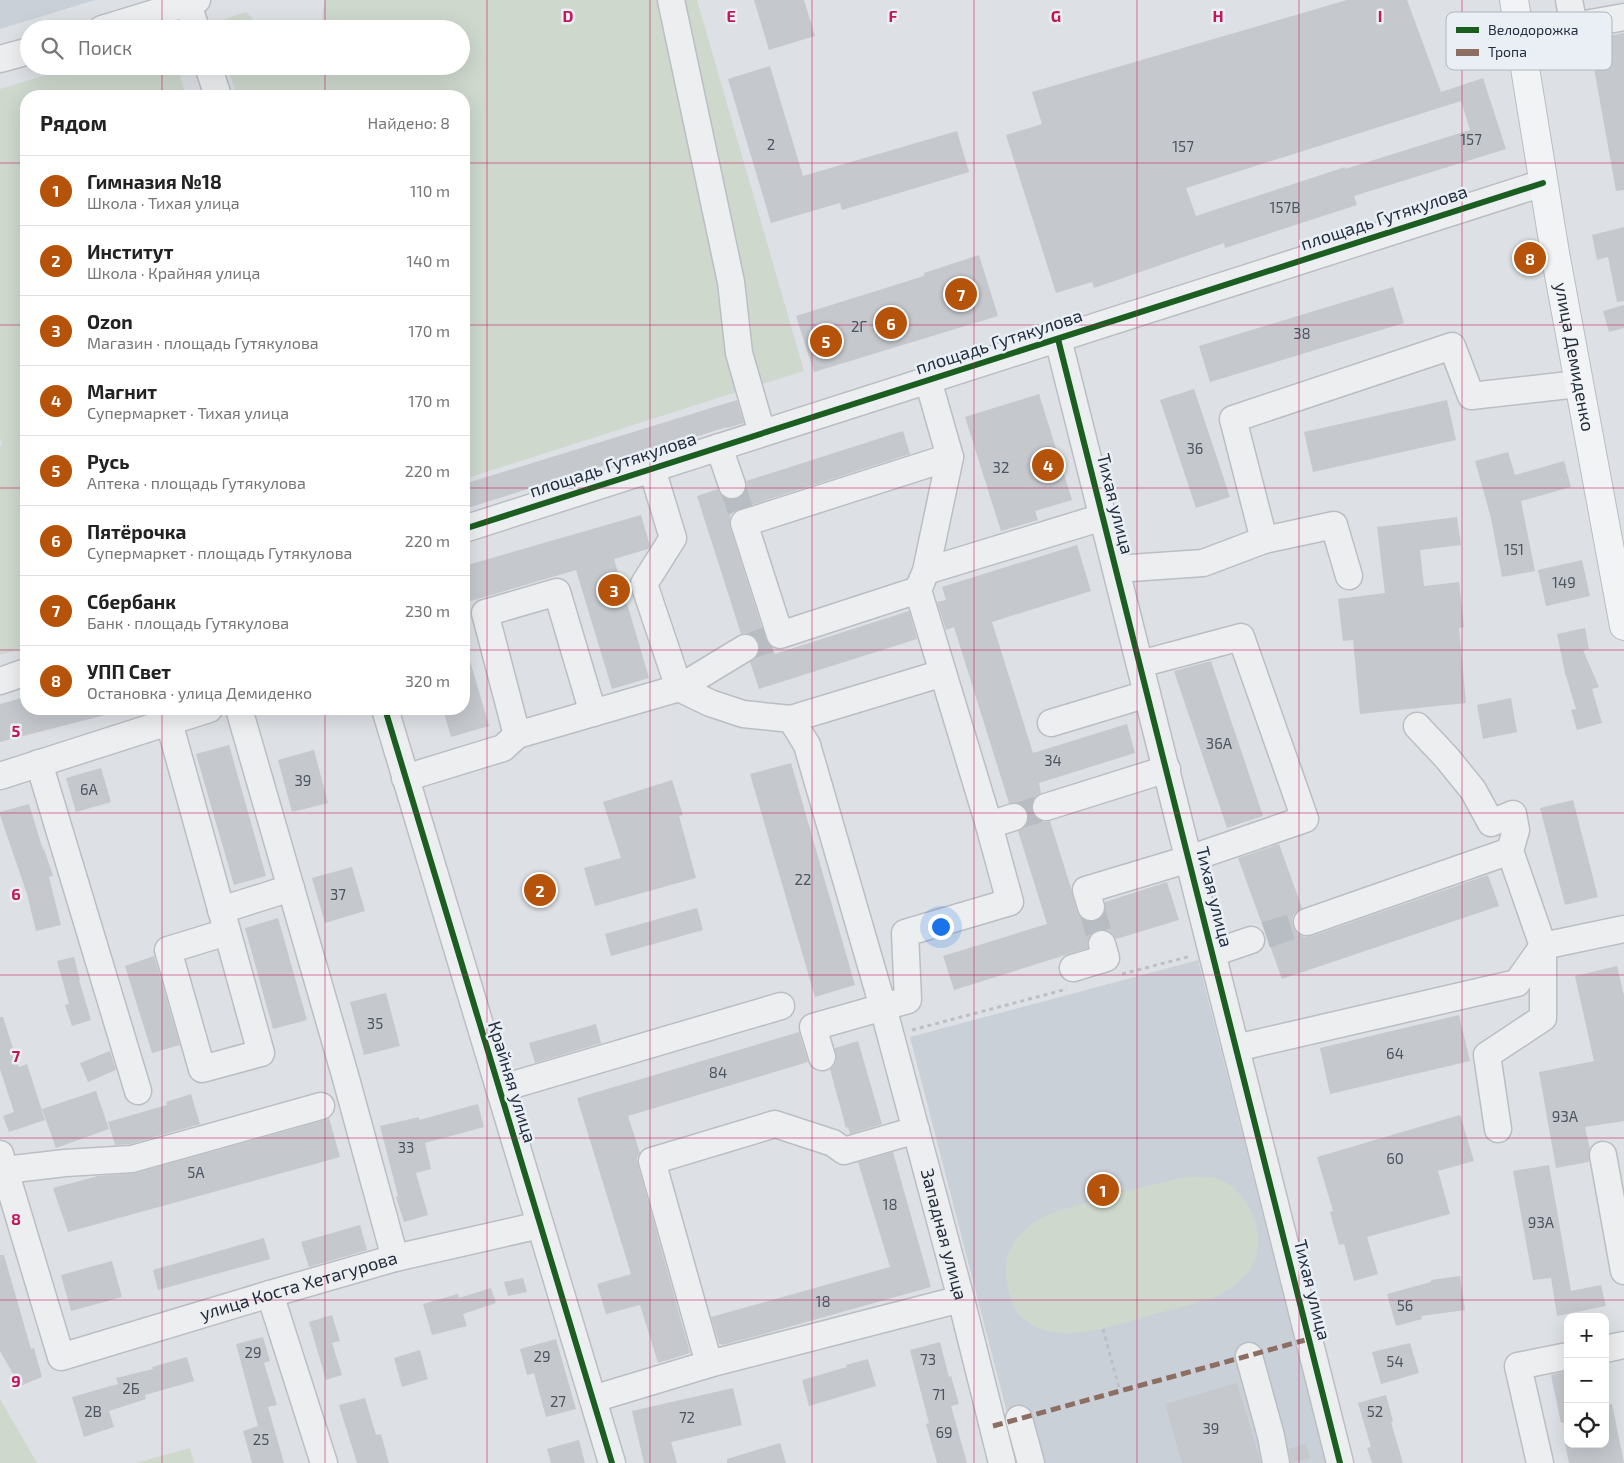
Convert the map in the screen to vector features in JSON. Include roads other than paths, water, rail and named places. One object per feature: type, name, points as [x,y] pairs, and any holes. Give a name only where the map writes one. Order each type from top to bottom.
[{"type":"main road","name":"улица Демиденко","points":[[1525,70],[1578,384],[1624,626]]},
{"type":"street","points":[[670,0],[731,282],[739,353],[762,433]]},
{"type":"street","points":[[131,20],[192,1],[195,20]]},
{"type":"street","points":[[0,59],[20,53]]},
{"type":"street","points":[[211,75],[216,90]]},
{"type":"street","name":"площадь Гутякулова","points":[[470,527],[1543,183]]},
{"type":"street","name":"Тихая улица","points":[[1058,338],[1189,859],[1203,954],[1236,1048],[1340,1463]]},
{"type":"street","points":[[1264,540],[1234,418],[1452,346],[1471,396],[1578,384]]},
{"type":"street","points":[[822,1057],[813,1027],[908,1000],[905,933],[1010,902],[943,673],[922,581],[950,457],[928,380]]},
{"type":"street","points":[[720,447],[732,485]]},
{"type":"street","points":[[950,457],[742,517],[775,637],[922,581],[1104,517]]},
{"type":"street","points":[[652,469],[673,538],[644,584],[679,688],[710,703],[743,714],[791,718],[943,673]]},
{"type":"street","points":[[1116,569],[1204,563],[1264,540],[1334,525],[1349,576]]},
{"type":"street","points":[[517,735],[485,613],[557,592],[593,713]]},
{"type":"street","points":[[1091,907],[1086,890],[1189,859],[1305,819],[1241,637],[1140,664]]},
{"type":"street","points":[[405,778],[503,748],[517,735],[679,688],[745,648]]},
{"type":"street","points":[[0,681],[20,674]]},
{"type":"street","points":[[1051,723],[1147,694]]},
{"type":"street","points":[[0,776],[191,715]]},
{"type":"street","points":[[241,715],[345,1075],[395,1258]]},
{"type":"street","name":"Крайняя улица","points":[[387,715],[612,1463]]},
{"type":"street","name":"Западная улица","points":[[791,718],[807,745],[883,1007],[961,1299],[1002,1463]]},
{"type":"street","points":[[169,722],[224,921],[261,1053],[202,1069],[168,950],[224,921],[291,888]]},
{"type":"street","points":[[1417,726],[1447,758],[1473,790],[1490,822],[1513,814],[1516,830],[1510,851],[1543,946],[1543,1018],[1487,1055],[1498,1129]]},
{"type":"street","points":[[39,763],[138,1091]]},
{"type":"street","points":[[1046,807],[1167,768]]},
{"type":"street","points":[[989,825],[1014,817]]},
{"type":"street","points":[[1307,922],[1510,851]]},
{"type":"street","points":[[1236,1048],[1517,983],[1543,946],[1624,928]]},
{"type":"street","points":[[1203,954],[1251,940]]},
{"type":"street","points":[[1072,978],[1106,958],[1102,944]]},
{"type":"street","points":[[499,1089],[781,1006]]},
{"type":"street","points":[[2,1162],[65,1163],[132,1158],[321,1106]]},
{"type":"street","points":[[709,1364],[652,1161],[775,1124],[833,1143],[844,1152],[916,1130]]},
{"type":"street","points":[[1603,1155],[1619,1213],[1624,1272]]},
{"type":"street","name":"улица Коста Хетагурова","points":[[2,1162],[61,1357],[395,1258],[540,1225]]},
{"type":"street","points":[[270,1294],[324,1463]]},
{"type":"street","points":[[593,1399],[709,1364],[961,1299]]},
{"type":"street","points":[[1609,1348],[1624,1345]]},
{"type":"street","points":[[1249,1356],[1272,1436],[1276,1463]]},
{"type":"street","points":[[1540,1463],[1518,1366],[1564,1357]]},
{"type":"street","points":[[1019,1419],[1031,1463]]},
{"type":"tunnel","points":[[732,485],[741,512]]},
{"type":"tunnel","points":[[745,648],[770,639]]},
{"type":"tunnel","points":[[1014,817],[1046,807]]},
{"type":"tunnel","points":[[1091,907],[1102,944]]},
{"type":"tunnel","points":[[1266,935],[1307,922]]},
{"type":"place","name":"УПП Свет","points":[[1530,258]]},
{"type":"place","name":"Сбербанк","points":[[961,294]]},
{"type":"place","name":"Пятёрочка","points":[[891,323]]},
{"type":"place","name":"Русь","points":[[826,341]]},
{"type":"place","name":"Магнит","points":[[1048,465]]},
{"type":"place","name":"Ozon","points":[[614,590]]},
{"type":"place","name":"Институт","points":[[540,890]]},
{"type":"place","name":"Гимназия №18","points":[[1103,1190]]}]
